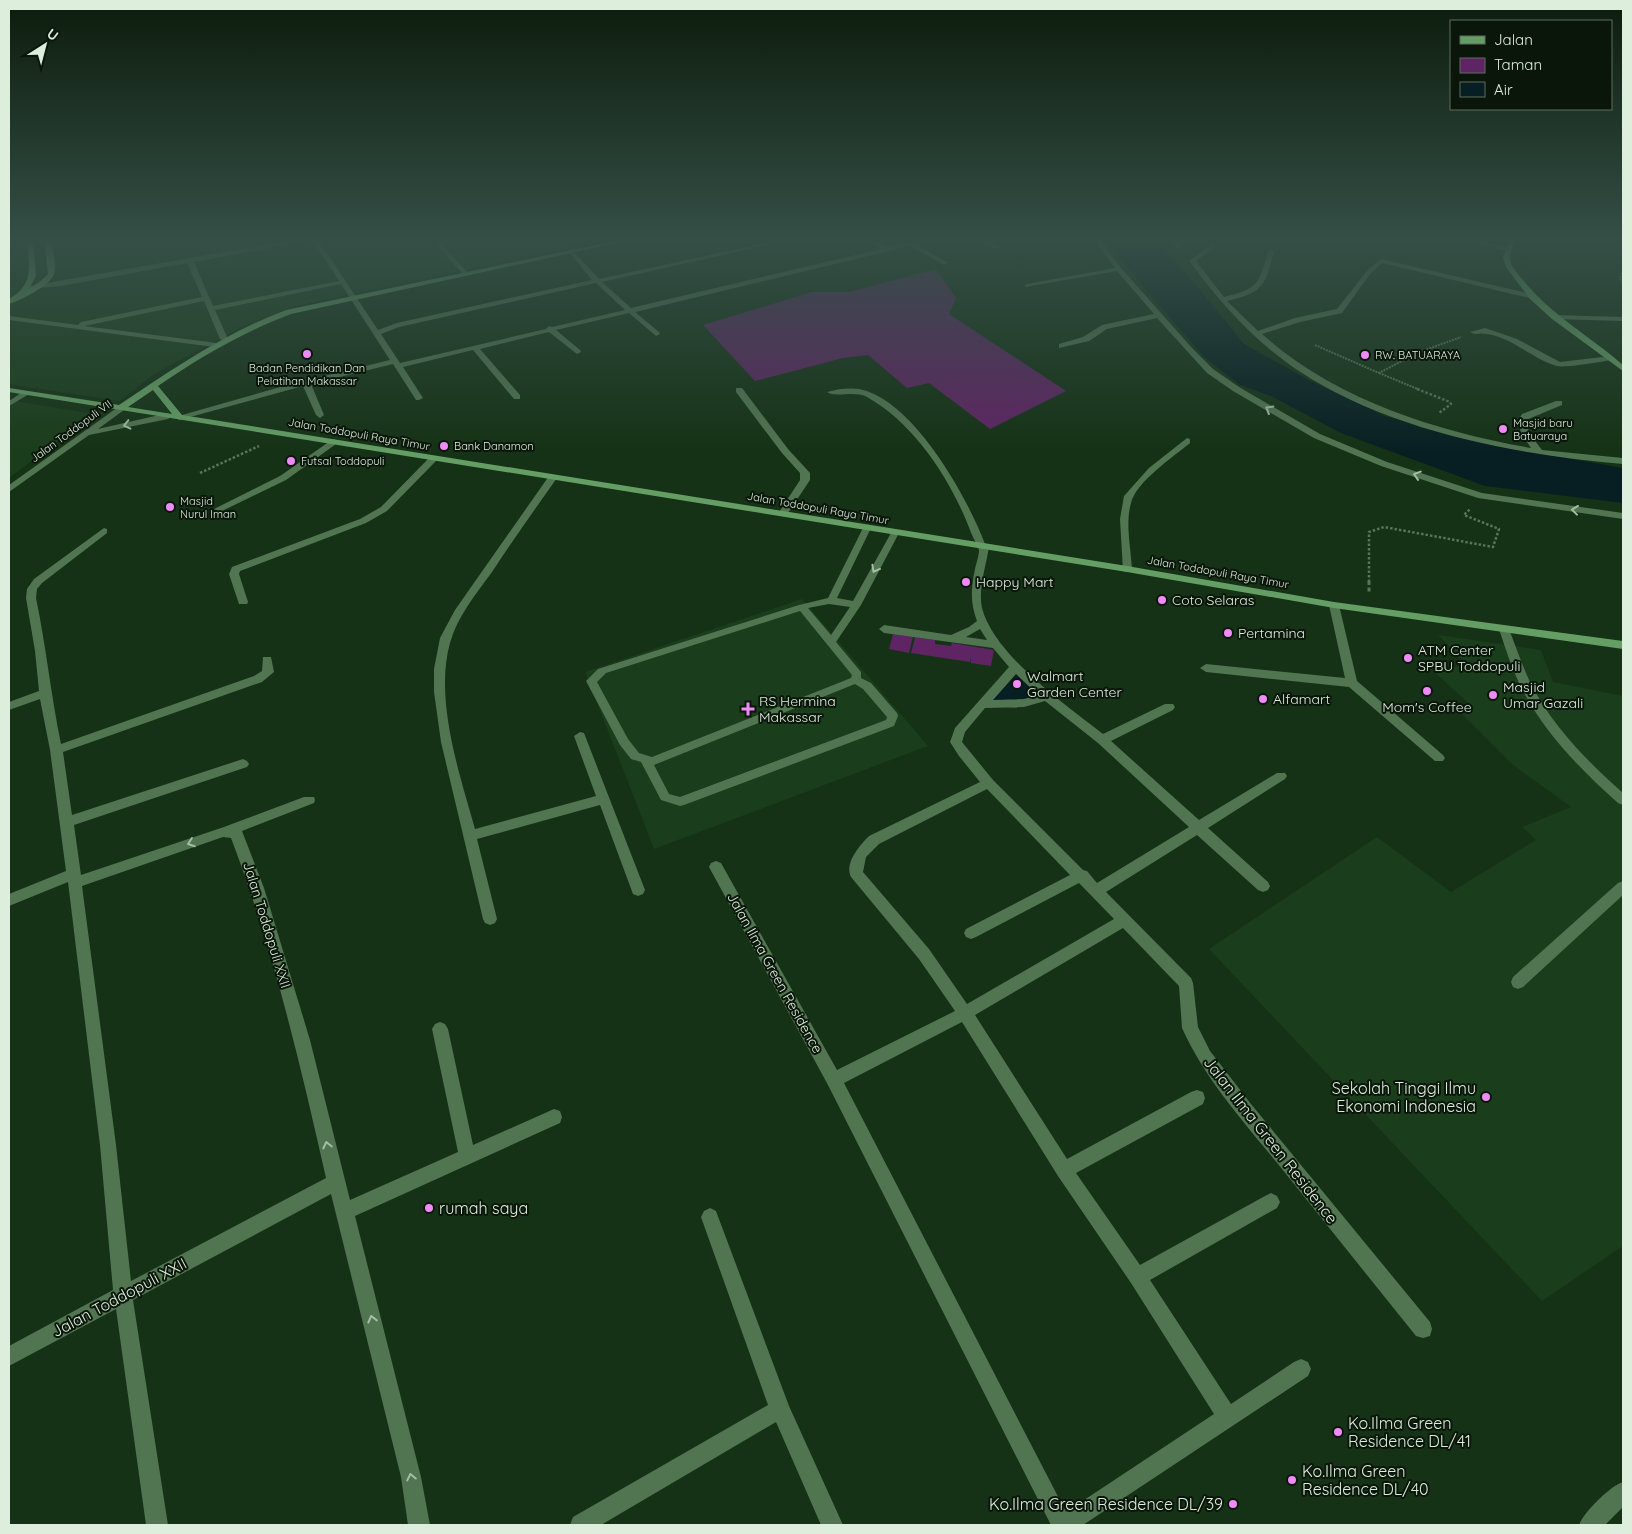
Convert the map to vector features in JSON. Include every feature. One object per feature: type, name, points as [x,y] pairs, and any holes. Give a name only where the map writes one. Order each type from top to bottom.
[{"type":"main road","points":[[121,408],[224,339],[267,319],[300,310]]},
{"type":"main road","points":[[1547,310],[1623,369]]},
{"type":"main road","points":[[154,386],[174,416]]},
{"type":"main road","name":"Jalan Toddopuli Raya Timur","points":[[9,390],[783,514],[895,534],[1127,568],[1218,586],[1334,605],[1623,645]]},
{"type":"street","points":[[70,326],[150,310]]},
{"type":"street","points":[[211,310],[224,339]]},
{"type":"street","points":[[361,310],[419,398]]},
{"type":"street","points":[[376,333],[397,325],[469,310]]},
{"type":"street","points":[[86,434],[174,416],[306,383],[474,347],[629,310],[656,334]]},
{"type":"street","points":[[1154,310],[1210,371],[1236,389],[1302,428],[1384,464],[1481,496],[1623,516]]},
{"type":"street","points":[[1232,310],[1310,375],[1363,401],[1424,424],[1479,439],[1540,452],[1623,461]]},
{"type":"street","points":[[1258,333],[1298,320],[1329,315],[1340,310]]},
{"type":"street","points":[[1062,346],[1086,339],[1105,327],[1159,315]]},
{"type":"street","points":[[1555,317],[1623,319]]},
{"type":"street","points":[[9,318],[214,345]]},
{"type":"street","points":[[549,328],[577,352]]},
{"type":"street","points":[[1474,332],[1485,330],[1559,364],[1611,358]]},
{"type":"street","points":[[474,347],[517,396]]},
{"type":"street","points":[[306,383],[320,415]]},
{"type":"street","points":[[739,390],[785,451],[805,474],[805,480],[783,514]]},
{"type":"street","points":[[831,392],[868,394],[889,409],[912,430],[953,486],[973,523],[982,547],[977,600],[981,623],[996,645],[1016,667],[1048,696],[1102,740],[1263,886]]},
{"type":"street","points":[[9,404],[27,393]]},
{"type":"street","points":[[1540,452],[1525,434],[1522,420],[1528,415],[1559,403]]},
{"type":"street","name":"Jalan Toddopuli VII","points":[[9,489],[121,408]]},
{"type":"street","points":[[1127,568],[1126,502],[1131,492],[1152,470],[1187,441]]},
{"type":"street","points":[[218,509],[283,478],[333,442]]},
{"type":"street","points":[[243,602],[234,574],[236,569],[363,522],[377,514],[433,459]]},
{"type":"street","points":[[490,920],[452,768],[443,716],[440,666],[442,649],[448,631],[460,610],[552,478]]},
{"type":"street","points":[[104,531],[38,581],[32,589],[31,598],[67,822],[108,1145],[123,1295],[158,1525]]},
{"type":"street","points":[[1334,605],[1352,682]]},
{"type":"street","points":[[952,638],[972,630],[981,623]]},
{"type":"street","points":[[884,629],[996,645]]},
{"type":"street","points":[[1504,629],[1524,682],[1553,728],[1594,775],[1623,800]]},
{"type":"street","points":[[56,750],[258,679],[268,672],[267,660]]},
{"type":"street","name":"Jalan Ilma Green Residence","points":[[1016,667],[970,716],[959,731],[956,742],[989,783],[1082,875],[1123,921],[1186,983],[1190,1028],[1204,1056],[1245,1110],[1423,1330]]},
{"type":"street","points":[[1206,668],[1352,682],[1439,758]]},
{"type":"street","points":[[9,706],[45,693]]},
{"type":"street","points":[[983,704],[1024,703],[1048,696]]},
{"type":"street","points":[[1102,740],[1169,707]]},
{"type":"street","points":[[580,736],[638,890]]},
{"type":"street","points":[[67,822],[243,764]]},
{"type":"street","points":[[1096,891],[1281,776]]},
{"type":"street","points":[[989,783],[874,840],[862,851],[857,860],[856,873],[924,954],[965,1013],[1064,1170],[1137,1277],[1227,1416]]},
{"type":"street","points":[[470,836],[604,799]]},
{"type":"street","points":[[9,900],[224,832],[309,800]]},
{"type":"street","name":"Jalan Toddopuli XXII","points":[[224,832],[236,833],[257,888],[302,1040],[411,1477],[419,1525]]},
{"type":"street","name":"Jalan Ilma Green Residence","points":[[716,867],[834,1080],[1064,1525],[1301,1369]]},
{"type":"street","points":[[971,933],[1082,875]]},
{"type":"street","points":[[1518,982],[1623,887]]},
{"type":"street","points":[[834,1080],[965,1013],[1123,921]]},
{"type":"street","points":[[440,1028],[467,1156]]},
{"type":"street","points":[[1064,1170],[1197,1098]]},
{"type":"street","points":[[345,1211],[554,1117]]},
{"type":"street","name":"Jalan Toddopuli XXII","points":[[9,1356],[336,1182]]},
{"type":"street","points":[[1137,1277],[1270,1202]]},
{"type":"street","points":[[710,1217],[780,1409],[832,1525]]},
{"type":"street","points":[[581,1525],[780,1409]]},
{"type":"street","points":[[1590,1525],[1623,1492]]},
{"type":"lane","points":[[832,600],[867,528]]},
{"type":"lane","points":[[831,642],[856,605],[895,534]]},
{"type":"lane","points":[[856,605],[832,600],[802,607],[602,671],[591,681],[624,742],[635,756],[653,761],[856,680]]},
{"type":"lane","points":[[802,607],[857,674],[856,680]]},
{"type":"lane","points":[[645,759],[665,797],[680,802],[890,722],[893,716],[867,686],[856,680]]},
{"type":"path","points":[[1379,373],[1417,353],[1474,332]]},
{"type":"path","points":[[1315,345],[1450,402],[1451,404],[1424,424]]},
{"type":"path","points":[[200,473],[284,434]]},
{"type":"path","points":[[1369,610],[1369,532],[1384,527],[1493,547],[1499,529],[1464,515],[1481,496]]},
{"type":"shaded area","points":[[9,310],[284,310],[243,326],[154,374],[120,401],[9,384]]},
{"type":"shaded area","points":[[9,400],[94,414],[9,478],[9,433],[11,431],[9,430]]},
{"type":"shaded area","name":"RS Hermina Makassar","points":[[802,599],[928,746],[654,849],[585,672]]},
{"type":"shaded area","name":"Sekolah Tinggi Ilmu Ekonomi Indonesia","points":[[1438,635],[1541,650],[1553,682],[1623,696],[1623,1246],[1542,1301],[1209,949],[1377,837],[1451,892],[1536,840],[1522,827],[1571,807],[1513,765],[1462,714],[1474,708],[1434,672],[1466,664]]},
{"type":"green space","points":[[754,310],[951,310],[949,314],[1066,391],[990,429],[929,383],[907,388],[868,355],[843,358],[755,381],[703,325]]},
{"type":"green space","points":[[893,634],[913,637],[909,653],[889,649]]},
{"type":"green space","points":[[915,637],[935,640],[935,644],[951,646],[952,643],[994,650],[991,666],[971,663],[971,657],[970,662],[911,653]]},
{"type":"water","points":[[1163,310],[1216,310],[1244,344],[1309,380],[1385,416],[1488,444],[1623,468],[1623,503],[1485,486],[1341,433],[1271,396],[1240,385],[1204,357]]},
{"type":"water","name":"Walmart Garden Center","points":[[1016,673],[1040,695],[1024,700],[992,701]]},
{"type":"place","name":"Badan Pendidikan Dan Pelatihan Makassar","points":[[307,354]]},
{"type":"place","name":"RW. BATUARAYA","points":[[1365,355]]},
{"type":"place","name":"Masjid baru Batuaraya","points":[[1503,429]]},
{"type":"place","name":"Bank Danamon","points":[[444,446]]},
{"type":"place","name":"Futsal Toddopuli","points":[[291,461]]},
{"type":"place","name":"Masjid Nurul Iman","points":[[170,507]]},
{"type":"place","name":"Happy Mart","points":[[966,582]]},
{"type":"place","name":"Coto Selaras","points":[[1162,600]]},
{"type":"place","name":"Pertamina","points":[[1228,633]]},
{"type":"place","name":"ATM Center SPBU Toddopuli","points":[[1408,658]]},
{"type":"place","name":"Walmart Garden Center","points":[[1017,684]]},
{"type":"place","name":"Mom's Coffee","points":[[1427,691]]},
{"type":"place","name":"Masjid Umar Gazali","points":[[1493,695]]},
{"type":"place","name":"Alfamart","points":[[1263,699]]},
{"type":"place","name":"RS Hermina Makassar","points":[[748,709]]},
{"type":"place","name":"Sekolah Tinggi Ilmu Ekonomi Indonesia","points":[[1486,1097]]},
{"type":"place","name":"rumah saya","points":[[429,1208]]},
{"type":"place","name":"Ko.Ilma Green Residence DL/41","points":[[1338,1432]]},
{"type":"place","name":"Ko.Ilma Green Residence DL/40","points":[[1292,1480]]},
{"type":"place","name":"Ko.Ilma Green Residence DL/39","points":[[1233,1504]]}]
